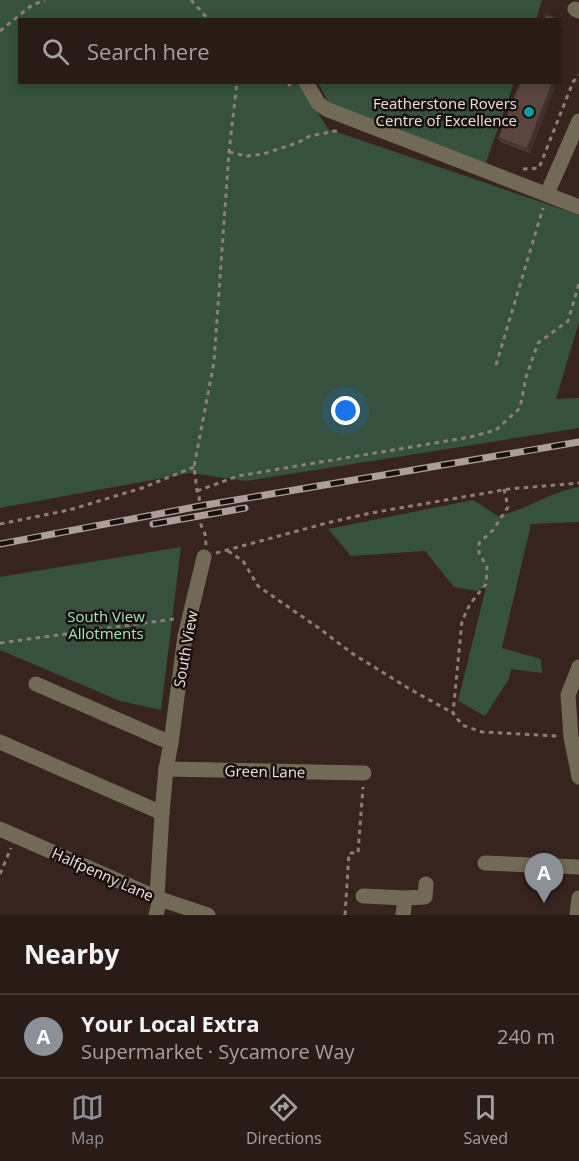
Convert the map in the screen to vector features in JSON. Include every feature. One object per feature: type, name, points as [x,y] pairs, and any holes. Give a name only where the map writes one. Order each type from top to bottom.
[{"type":"street","points":[[307,84],[318,103],[326,109],[579,207]]},
{"type":"street","points":[[547,194],[579,121]]},
{"type":"street","name":"South View","points":[[156,915],[159,898],[166,769],[185,636],[204,557]]},
{"type":"street","points":[[578,767],[571,737],[568,695],[579,667]]},
{"type":"street","points":[[36,684],[171,743]]},
{"type":"street","points":[[0,742],[162,813]]},
{"type":"street","name":"Green Lane","points":[[166,769],[364,773]]},
{"type":"street","name":"Halfpenny Lane","points":[[0,829],[159,898],[208,915]]},
{"type":"street","points":[[485,863],[579,867]]},
{"type":"street","points":[[363,896],[425,897],[426,884]]},
{"type":"street","points":[[403,915],[405,898]]},
{"type":"street","points":[[577,915],[579,898]]},
{"type":"path","points":[[0,31],[32,5],[45,0]]},
{"type":"path","points":[[191,0],[207,18]]},
{"type":"path","points":[[517,169],[539,168],[573,82],[579,75]]},
{"type":"path","points":[[237,84],[229,152],[214,362],[194,467],[201,525],[205,534],[204,557],[360,515],[504,489],[579,483]]},
{"type":"path","points":[[229,152],[246,156],[263,154],[297,143],[310,136],[366,125]]},
{"type":"path","points":[[496,365],[547,194]]},
{"type":"path","points":[[197,491],[238,476],[470,437],[496,430],[520,408],[526,377],[538,343],[568,321],[579,283]]},
{"type":"path","points":[[0,524],[69,510],[142,488],[194,467]]},
{"type":"path","points":[[453,713],[462,621],[470,604],[486,585],[487,567],[479,553],[479,543],[493,530],[508,507],[504,489]]},
{"type":"path","points":[[227,550],[243,561],[258,586],[353,654],[453,713],[462,725],[482,732],[571,737]]},
{"type":"path","points":[[0,643],[189,617]]},
{"type":"path","points":[[345,915],[349,853],[358,853],[364,773]]},
{"type":"path","points":[[0,874],[16,836]]},
{"type":"green space","points":[[0,0],[542,0],[537,18],[18,18],[18,84],[300,84],[328,129],[579,215],[579,322],[556,399],[579,398],[579,428],[246,481],[190,473],[0,508]]},
{"type":"green space","points":[[319,84],[514,84],[485,165],[329,103]]},
{"type":"green space","points":[[579,487],[579,522],[531,524],[502,648],[541,659],[542,673],[511,669],[509,679],[485,716],[458,701],[486,587],[477,591],[454,587],[425,551],[351,556],[328,529],[473,500],[498,516],[568,489]]},
{"type":"green space","name":"South View Allotments","points":[[181,547],[161,710],[120,701],[0,650],[0,577]]},
{"type":"building","points":[[546,14],[556,18],[545,18]]},
{"type":"building","name":"Featherstone Rovers Centre of Excellence","points":[[519,84],[552,84],[527,149],[498,138]]},
{"type":"railway","points":[[0,544],[200,506],[579,442]]},
{"type":"railway","points":[[153,524],[245,508]]},
{"type":"place","name":"Featherstone Rovers Centre of Excellence","points":[[529,112]]},
{"type":"place","name":"Your Local Extra","points":[[544,903]]}]
